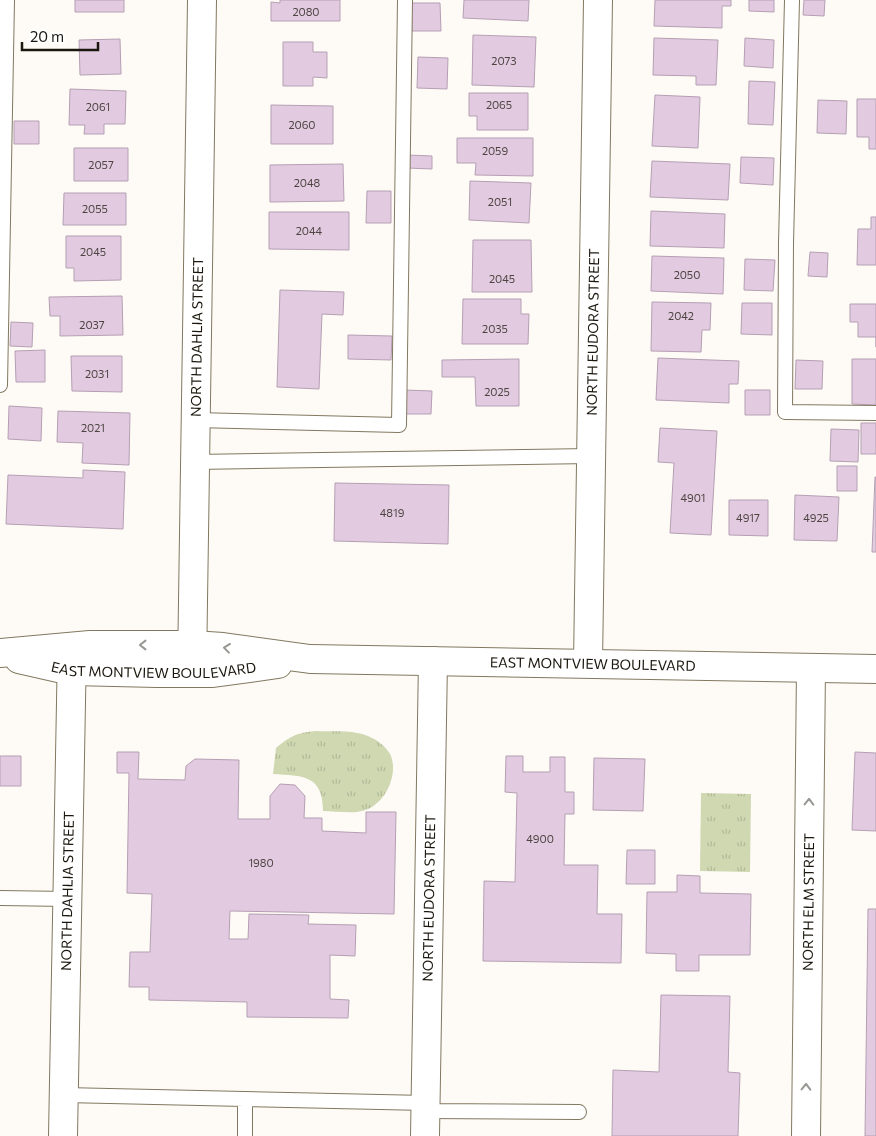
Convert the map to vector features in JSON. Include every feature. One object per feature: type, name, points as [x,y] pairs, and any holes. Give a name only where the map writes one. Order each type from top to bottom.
[{"type":"street","name":"NORTH DAHLIA STREET","points":[[192,674],[202,0]]},
{"type":"street","name":"NORTH EUDORA STREET","points":[[588,663],[598,0]]},
{"type":"street","name":"EAST MONTVIEW BOULEVARD","points":[[72,659],[106,645],[192,645],[223,647],[310,659],[876,668]]},
{"type":"street","name":"EAST MONTVIEW BOULEVARD","points":[[0,654],[72,659],[192,674],[213,673],[310,659]]},
{"type":"street","name":"NORTH DAHLIA STREET","points":[[63,1136],[72,659]]},
{"type":"street","name":"NORTH EUDORA STREET","points":[[425,1117],[433,662]]},
{"type":"street","name":"NORTH ELM STREET","points":[[806,1136],[811,668]]},
{"type":"lane","points":[[0,385],[7,0]]},
{"type":"lane","points":[[195,420],[400,424],[405,0]]},
{"type":"lane","points":[[792,0],[786,243],[785,412],[876,413]]},
{"type":"lane","points":[[195,462],[591,456]]},
{"type":"lane","points":[[0,898],[68,899]]},
{"type":"lane","points":[[64,1095],[245,1099],[425,1117],[579,1112]]},
{"type":"lane","points":[[245,1099],[245,1136]]},
{"type":"green space","points":[[315,731],[359,733],[375,739],[388,751],[393,763],[392,779],[380,800],[368,809],[358,812],[323,811],[319,790],[309,779],[293,775],[273,774],[276,748],[294,736]]},
{"type":"green space","points":[[701,793],[751,794],[750,872],[700,871]]},
{"type":"building","points":[[75,0],[124,0],[124,12],[75,12]]},
{"type":"building","points":[[280,0],[340,0],[340,21],[271,21],[271,2],[280,3]]},
{"type":"building","points":[[464,0],[529,0],[528,21],[463,18]]},
{"type":"building","points":[[655,0],[731,0],[731,6],[722,6],[722,28],[654,26]]},
{"type":"building","points":[[749,0],[774,0],[774,12],[749,11]]},
{"type":"building","points":[[804,0],[825,0],[824,16],[803,15]]},
{"type":"building","points":[[411,3],[440,3],[441,31],[412,31]]},
{"type":"building","points":[[473,35],[536,37],[534,87],[472,85]]},
{"type":"building","points":[[654,38],[718,40],[716,85],[696,85],[696,76],[653,75]]},
{"type":"building","points":[[745,38],[774,40],[773,68],[744,66]]},
{"type":"building","points":[[120,39],[121,74],[80,75],[79,40]]},
{"type":"building","points":[[283,42],[313,42],[313,52],[327,52],[327,78],[313,77],[313,86],[283,86]]},
{"type":"building","points":[[418,57],[448,58],[447,89],[417,88]]},
{"type":"building","points":[[749,81],[775,82],[773,125],[748,124]]},
{"type":"building","points":[[70,89],[126,91],[125,124],[104,124],[104,134],[84,134],[85,125],[69,125]]},
{"type":"building","points":[[469,93],[528,93],[528,130],[477,130],[477,116],[469,116]]},
{"type":"building","points":[[655,95],[700,97],[698,148],[652,146]]},
{"type":"building","points":[[857,99],[876,99],[876,149],[869,149],[869,137],[857,137]]},
{"type":"building","points":[[818,100],[847,101],[846,134],[817,133]]},
{"type":"building","points":[[271,105],[333,106],[333,144],[271,144]]},
{"type":"building","points":[[14,121],[39,121],[39,144],[14,144]]},
{"type":"building","points":[[457,138],[533,138],[533,176],[475,175],[476,163],[457,163]]},
{"type":"building","points":[[74,148],[128,148],[128,181],[74,181]]},
{"type":"building","points":[[407,155],[432,156],[432,169],[407,168]]},
{"type":"building","points":[[741,157],[774,158],[773,185],[740,183]]},
{"type":"building","points":[[652,161],[730,164],[728,200],[650,197]]},
{"type":"building","points":[[343,164],[344,201],[270,202],[270,165]]},
{"type":"building","points":[[470,181],[531,183],[529,223],[469,220]]},
{"type":"building","points":[[367,191],[391,191],[391,223],[366,223]]},
{"type":"building","points":[[64,193],[126,193],[126,225],[63,225]]},
{"type":"building","points":[[651,211],[725,214],[724,248],[650,246]]},
{"type":"building","points":[[269,212],[349,212],[349,250],[269,249]]},
{"type":"building","points":[[871,217],[876,217],[876,265],[857,265],[858,229],[871,229]]},
{"type":"building","points":[[66,236],[121,236],[121,280],[74,281],[74,268],[66,268]]},
{"type":"building","points":[[473,240],[531,240],[532,292],[472,292]]},
{"type":"building","points":[[810,252],[828,253],[827,277],[808,276]]},
{"type":"building","points":[[652,256],[724,258],[723,294],[651,291]]},
{"type":"building","points":[[745,259],[775,260],[773,291],[744,290]]},
{"type":"building","points":[[280,290],[344,292],[343,315],[322,314],[319,389],[277,387]]},
{"type":"building","points":[[122,296],[123,335],[60,336],[60,316],[50,316],[49,297]]},
{"type":"building","points":[[463,299],[521,299],[521,314],[529,314],[528,344],[462,344]]},
{"type":"building","points":[[652,302],[711,303],[710,330],[702,330],[701,352],[651,351]]},
{"type":"building","points":[[742,303],[772,303],[772,335],[741,334]]},
{"type":"building","points":[[850,304],[876,304],[876,337],[858,337],[858,322],[850,322]]},
{"type":"building","points":[[11,322],[33,323],[32,347],[10,346]]},
{"type":"building","points":[[348,335],[392,336],[391,360],[348,359]]},
{"type":"building","points":[[45,350],[45,382],[16,382],[15,351]]},
{"type":"building","points":[[71,356],[122,356],[122,392],[72,391]]},
{"type":"building","points":[[658,358],[739,361],[738,384],[729,384],[729,403],[656,400]]},
{"type":"building","points":[[519,359],[519,406],[476,406],[475,377],[442,377],[442,360]]},
{"type":"building","points":[[852,359],[876,359],[876,405],[852,404]]},
{"type":"building","points":[[796,360],[823,361],[822,389],[795,389]]},
{"type":"building","points":[[405,390],[432,391],[431,414],[405,414]]},
{"type":"building","points":[[745,390],[770,390],[770,415],[745,415]]},
{"type":"building","points":[[9,406],[42,408],[41,441],[8,439]]},
{"type":"building","points":[[58,411],[130,413],[129,465],[82,463],[83,443],[57,442]]},
{"type":"building","points":[[861,423],[876,423],[876,454],[861,454]]},
{"type":"building","points":[[660,428],[717,431],[711,535],[670,533],[674,463],[658,462]]},
{"type":"building","points":[[831,429],[859,430],[858,462],[830,461]]},
{"type":"building","points":[[837,466],[857,466],[857,491],[837,491]]},
{"type":"building","points":[[83,470],[125,472],[123,529],[6,524],[8,475],[83,478]]},
{"type":"building","points":[[875,477],[876,552],[872,552]]},
{"type":"building","points":[[335,483],[449,485],[448,544],[334,541]]},
{"type":"building","points":[[795,495],[839,497],[837,541],[794,540]]},
{"type":"building","points":[[729,500],[768,500],[768,536],[729,535]]},
{"type":"building","points":[[117,752],[139,752],[138,779],[185,780],[186,766],[195,759],[239,760],[238,819],[270,819],[270,796],[280,784],[295,785],[305,796],[304,818],[322,818],[322,831],[366,833],[366,812],[396,812],[394,914],[230,911],[229,939],[248,939],[249,914],[309,915],[308,924],[356,925],[355,956],[330,955],[330,999],[349,1000],[348,1018],[247,1017],[247,1002],[149,1000],[149,987],[129,987],[130,952],[150,952],[152,894],[127,893],[129,773],[117,773]]},
{"type":"building","points":[[855,752],[876,753],[876,831],[852,830]]},
{"type":"building","points":[[0,756],[21,756],[21,786],[0,786]]},
{"type":"building","points":[[506,756],[523,756],[523,772],[550,772],[550,757],[565,757],[565,792],[574,792],[574,814],[565,814],[564,865],[598,865],[597,914],[622,914],[621,963],[483,961],[484,881],[515,882],[517,793],[505,792]]},
{"type":"building","points":[[594,758],[645,759],[643,811],[593,810]]},
{"type":"building","points":[[627,850],[655,850],[655,884],[626,884]]},
{"type":"building","points":[[677,875],[700,876],[700,893],[751,894],[750,955],[699,955],[699,971],[676,971],[676,954],[646,953],[647,892],[677,892]]},
{"type":"building","points":[[868,909],[876,909],[876,1136],[865,1136]]},
{"type":"building","points":[[661,995],[730,996],[728,1072],[740,1073],[738,1136],[612,1136],[613,1070],[659,1072]]}]
